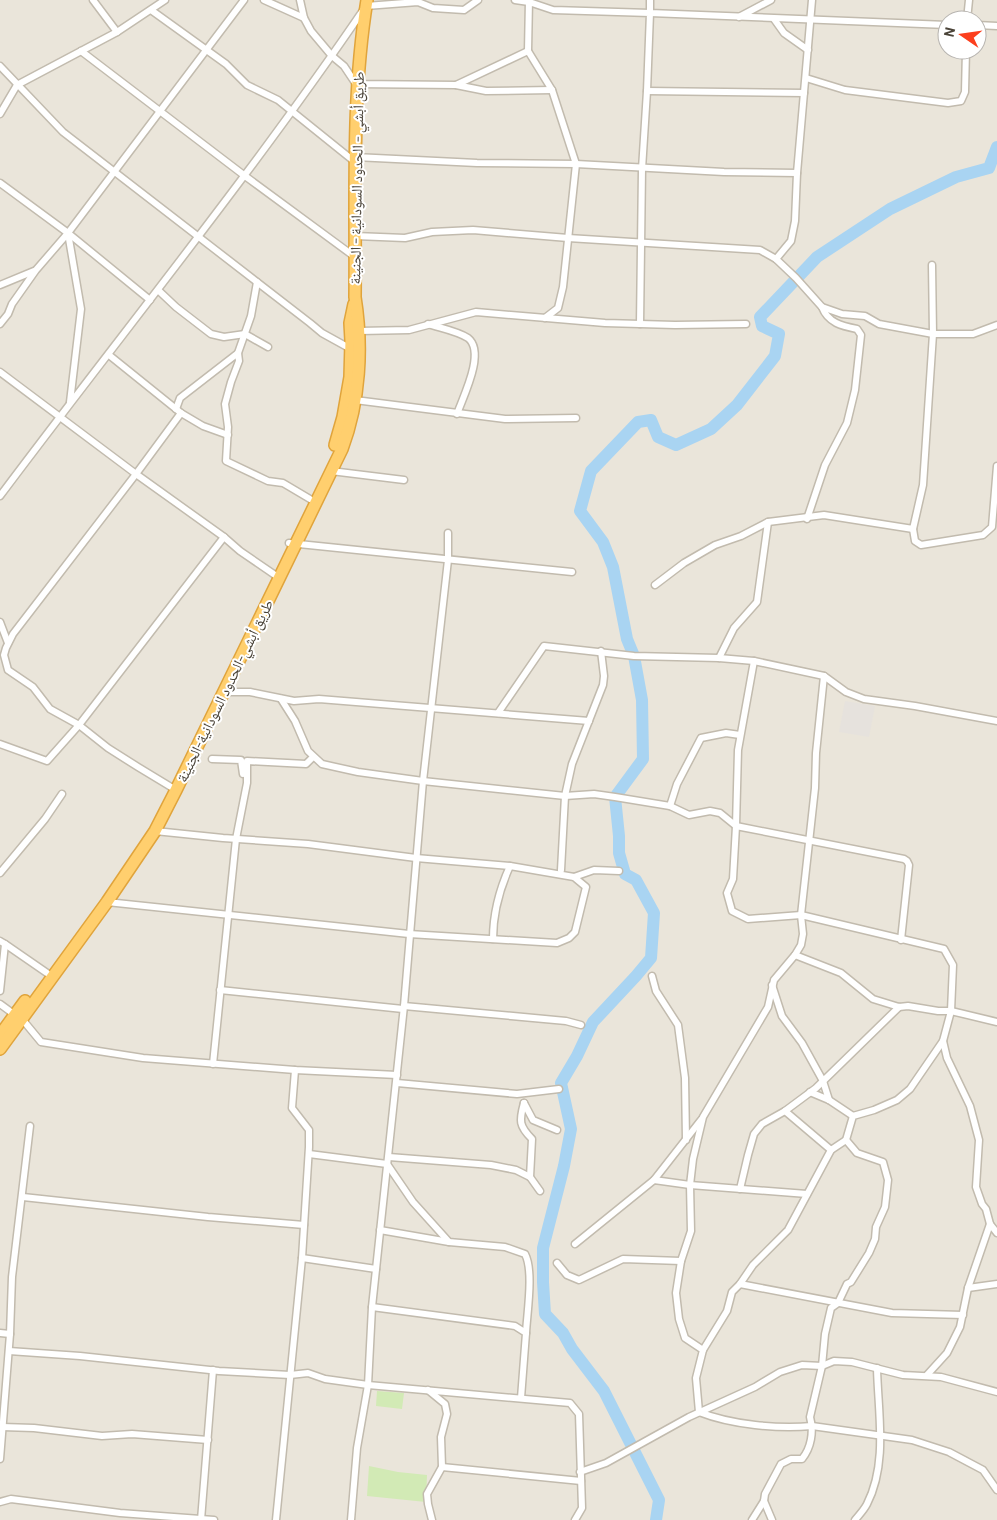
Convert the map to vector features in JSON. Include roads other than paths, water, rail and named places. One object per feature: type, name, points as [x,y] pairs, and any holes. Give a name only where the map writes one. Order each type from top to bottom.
[{"type":"highway","name":"طريق أبشي - الحدود السودانية - الجنينة","points":[[355,297],[356,84],[367,3]]},
{"type":"highway","name":"طريق أبشي-الحدود السودانية-الجنينة","points":[[0,1049],[18,1017],[106,902],[135,855],[155,831],[198,738],[224,692],[292,543],[331,471],[348,432],[355,350],[360,331],[355,297]]},
{"type":"highway","points":[[355,297],[350,323],[355,350]]},
{"type":"highway","points":[[198,738],[292,543],[335,446],[352,400]]},
{"type":"highway","points":[[0,1035],[18,1017],[47,973],[135,855],[148,829],[174,788]]},
{"type":"street","points":[[93,0],[117,32]]},
{"type":"street","points":[[0,114],[17,85],[117,32],[164,0]]},
{"type":"street","points":[[0,324],[36,270],[68,233],[162,111],[205,50],[244,0]]},
{"type":"street","points":[[264,0],[304,18]]},
{"type":"street","points":[[300,0],[304,18],[311,31],[332,56],[344,66],[356,84],[456,85],[486,92],[552,90]]},
{"type":"street","points":[[0,496],[70,402],[245,176],[332,56],[367,3],[418,2],[433,8],[464,10],[478,0]]},
{"type":"street","points":[[515,0],[529,1],[553,10],[937,25]]},
{"type":"street","points":[[640,324],[642,169],[650,0]]},
{"type":"street","points":[[739,17],[771,0]]},
{"type":"street","points":[[776,260],[791,241],[796,221],[797,173],[812,0]]},
{"type":"street","points":[[529,1],[528,51],[552,90],[576,164],[563,287],[558,308],[544,318]]},
{"type":"street","points":[[151,10],[226,64],[247,85],[278,100],[355,159],[576,164],[642,169],[797,173]]},
{"type":"street","points":[[774,19],[784,33],[808,50]]},
{"type":"street","points":[[81,51],[245,176],[355,256]]},
{"type":"street","points":[[456,85],[528,51]]},
{"type":"street","points":[[806,78],[845,90],[948,103],[961,101],[965,92],[966,60]]},
{"type":"street","points":[[0,66],[63,132],[322,333],[355,350]]},
{"type":"street","points":[[647,91],[804,94]]},
{"type":"street","points":[[0,183],[68,233],[150,300]]},
{"type":"street","points":[[355,236],[405,238],[432,232],[473,230],[760,250],[765,252],[796,278],[822,307],[825,314],[837,325],[857,329],[861,335],[855,390],[847,423],[825,465],[806,519]]},
{"type":"street","points":[[68,233],[81,309],[70,402]]},
{"type":"street","points":[[932,265],[933,334],[923,485],[913,529],[915,541],[921,545],[983,534],[992,527],[997,466]]},
{"type":"street","points":[[0,285],[36,270]]},
{"type":"street","points":[[257,282],[251,316],[238,353],[239,361],[225,404],[228,435],[226,461],[268,481],[283,482],[310,499]]},
{"type":"street","points":[[158,290],[176,307],[211,334],[224,337],[245,334],[268,347]]},
{"type":"street","points":[[822,307],[842,314],[865,316],[879,324],[933,334],[973,334],[997,325]]},
{"type":"street","points":[[360,331],[409,330],[476,312],[605,323],[746,324]]},
{"type":"street","points":[[427,324],[462,335],[470,340],[475,350],[474,365],[457,414]]},
{"type":"street","points":[[174,788],[108,748],[79,725],[50,709],[33,687],[8,670],[4,655],[13,634],[136,474],[178,411],[180,398],[238,353]]},
{"type":"street","points":[[109,354],[178,411],[203,426],[228,435]]},
{"type":"street","points":[[0,372],[275,575]]},
{"type":"street","points":[[352,400],[504,419],[576,418]]},
{"type":"street","points":[[331,471],[404,480]]},
{"type":"street","points":[[655,585],[684,563],[715,545],[741,536],[768,522],[806,519],[824,515],[913,529]]},
{"type":"street","points":[[720,658],[734,628],[757,602],[768,522]]},
{"type":"street","points":[[351,1520],[357,1448],[368,1385],[372,1308],[404,1008],[423,781],[448,560],[448,533]]},
{"type":"street","points":[[0,744],[46,762],[79,725],[224,537]]},
{"type":"street","points":[[292,543],[572,572]]},
{"type":"street","points":[[0,622],[8,643]]},
{"type":"street","points":[[498,713],[544,646],[634,656],[720,658],[754,661],[824,676],[846,692],[864,700],[915,706],[997,721]]},
{"type":"street","points":[[561,870],[565,796],[572,764],[603,685],[604,676],[601,651]]},
{"type":"street","points":[[754,661],[740,734],[733,878],[727,893],[732,911],[748,919],[801,915],[944,949],[952,965],[951,1011],[943,1041],[904,1094],[897,1100],[874,1110],[853,1116],[829,1100],[810,1092]]},
{"type":"street","points":[[575,1244],[654,1180],[686,1140],[703,1117],[768,1007],[774,980],[795,955],[800,945],[803,934],[801,915],[824,676]]},
{"type":"street","points":[[224,692],[250,692],[294,701],[319,699],[589,721]]},
{"type":"street","points":[[281,699],[295,721],[308,751],[322,764],[358,772],[423,781],[565,796],[594,794],[670,806],[689,815],[710,811],[720,813],[736,826],[907,861],[909,865],[901,940]]},
{"type":"street","points":[[670,806],[677,784],[701,738],[726,733],[740,734]]},
{"type":"street","points":[[213,1064],[236,839],[247,783],[246,762],[306,764],[313,757]]},
{"type":"street","points":[[212,759],[241,760],[243,779],[242,808]]},
{"type":"street","points":[[0,873],[45,820],[62,794]]},
{"type":"street","points":[[155,831],[308,844],[416,858],[510,866],[574,877],[594,870],[619,871]]},
{"type":"street","points":[[493,939],[493,930],[503,881],[510,866]]},
{"type":"street","points":[[106,902],[409,934],[557,943],[575,932],[586,887],[574,877]]},
{"type":"street","points":[[2,942],[47,973]]},
{"type":"street","points":[[0,991],[2,942]]},
{"type":"street","points":[[795,955],[841,973],[873,999],[899,1007],[908,1006],[938,1011],[951,1011],[997,1022]]},
{"type":"street","points":[[652,976],[656,991],[678,1025],[685,1078],[686,1140]]},
{"type":"street","points":[[772,985],[782,1016],[802,1043],[823,1081],[829,1100]]},
{"type":"street","points":[[220,990],[404,1008],[566,1021],[581,1025]]},
{"type":"street","points":[[0,1004],[18,1017],[41,1042],[143,1058],[296,1070],[397,1075]]},
{"type":"street","points":[[740,1188],[754,1134],[762,1124],[785,1111],[823,1081],[899,1007]]},
{"type":"street","points":[[943,1041],[947,1058],[970,1106],[979,1147],[976,1187],[982,1204],[986,1209],[990,1224],[997,1233]]},
{"type":"street","points":[[276,1520],[302,1258],[309,1154],[309,1130],[292,1108],[296,1070]]},
{"type":"street","points":[[396,1083],[517,1094],[559,1089]]},
{"type":"street","points":[[517,1094],[533,1120],[557,1130]]},
{"type":"street","points":[[524,1103],[520,1116],[522,1128],[532,1139],[530,1177]]},
{"type":"street","points":[[785,1111],[831,1150]]},
{"type":"street","points":[[699,1412],[696,1378],[703,1350],[727,1310],[732,1292],[753,1265],[788,1230],[831,1150],[846,1140],[853,1116]]},
{"type":"street","points":[[703,1117],[693,1159],[690,1185],[691,1231],[681,1261],[676,1293],[679,1319],[685,1338],[703,1350]]},
{"type":"street","points":[[0,1459],[10,1334],[12,1277],[30,1126]]},
{"type":"street","points":[[752,1520],[764,1501],[765,1494],[781,1464],[791,1459],[802,1459],[808,1452],[812,1426],[810,1417],[822,1366],[830,1308],[838,1303],[847,1284],[851,1282],[869,1252],[884,1207],[888,1180],[883,1162],[857,1153],[846,1140]]},
{"type":"street","points":[[309,1154],[387,1164],[413,1202],[449,1242]]},
{"type":"street","points":[[388,1156],[491,1165],[516,1170],[530,1177],[540,1191]]},
{"type":"street","points":[[654,1180],[690,1185],[807,1194]]},
{"type":"street","points":[[23,1197],[208,1217],[304,1225]]},
{"type":"street","points":[[927,1375],[947,1353],[960,1328],[968,1288],[990,1224]]},
{"type":"street","points":[[380,1230],[449,1242],[505,1247],[525,1254],[528,1260],[529,1273],[521,1398]]},
{"type":"street","points":[[302,1258],[376,1268]]},
{"type":"street","points":[[557,1262],[567,1275],[579,1280],[623,1259],[681,1261]]},
{"type":"street","points":[[740,1284],[892,1314],[963,1315]]},
{"type":"street","points":[[968,1288],[997,1284]]},
{"type":"street","points":[[372,1308],[515,1326],[526,1333]]},
{"type":"street","points":[[0,1333],[10,1334]]},
{"type":"street","points":[[8,1351],[80,1356],[213,1370],[290,1375],[308,1373],[325,1379],[368,1385],[570,1403],[580,1414],[582,1508],[575,1520]]},
{"type":"street","points":[[580,1472],[606,1463],[699,1412],[755,1387],[780,1372],[791,1368],[822,1366],[834,1361],[852,1362],[903,1375],[940,1376],[997,1392]]},
{"type":"street","points":[[855,1520],[866,1504],[876,1478],[880,1447],[877,1368]]},
{"type":"street","points":[[201,1520],[213,1370]]},
{"type":"street","points":[[427,1390],[445,1404],[447,1414],[441,1437],[442,1467],[427,1494],[432,1520]]},
{"type":"street","points":[[699,1412],[715,1419],[751,1424],[812,1426],[912,1440],[949,1452],[983,1470],[997,1490]]},
{"type":"street","points":[[2,1427],[34,1428],[102,1436],[132,1434],[208,1440]]},
{"type":"street","points":[[442,1467],[581,1481]]},
{"type":"street","points":[[0,1502],[11,1500],[120,1513],[214,1520]]},
{"type":"street","points":[[764,1501],[772,1520]]},
{"type":"waterway","points":[[656,1520],[659,1500],[604,1391],[572,1349],[563,1333],[545,1314],[543,1248],[564,1166],[571,1129],[561,1083],[577,1056],[593,1022],[651,958],[654,913],[636,880],[625,874],[619,853],[615,797],[643,759],[642,700],[634,656],[627,639],[613,567],[603,542],[580,511],[591,471],[638,422],[651,420],[658,437],[676,445],[711,429],[737,405],[775,356],[779,334],[762,326],[760,317],[817,257],[890,209],[956,177],[989,168],[997,147]]}]
